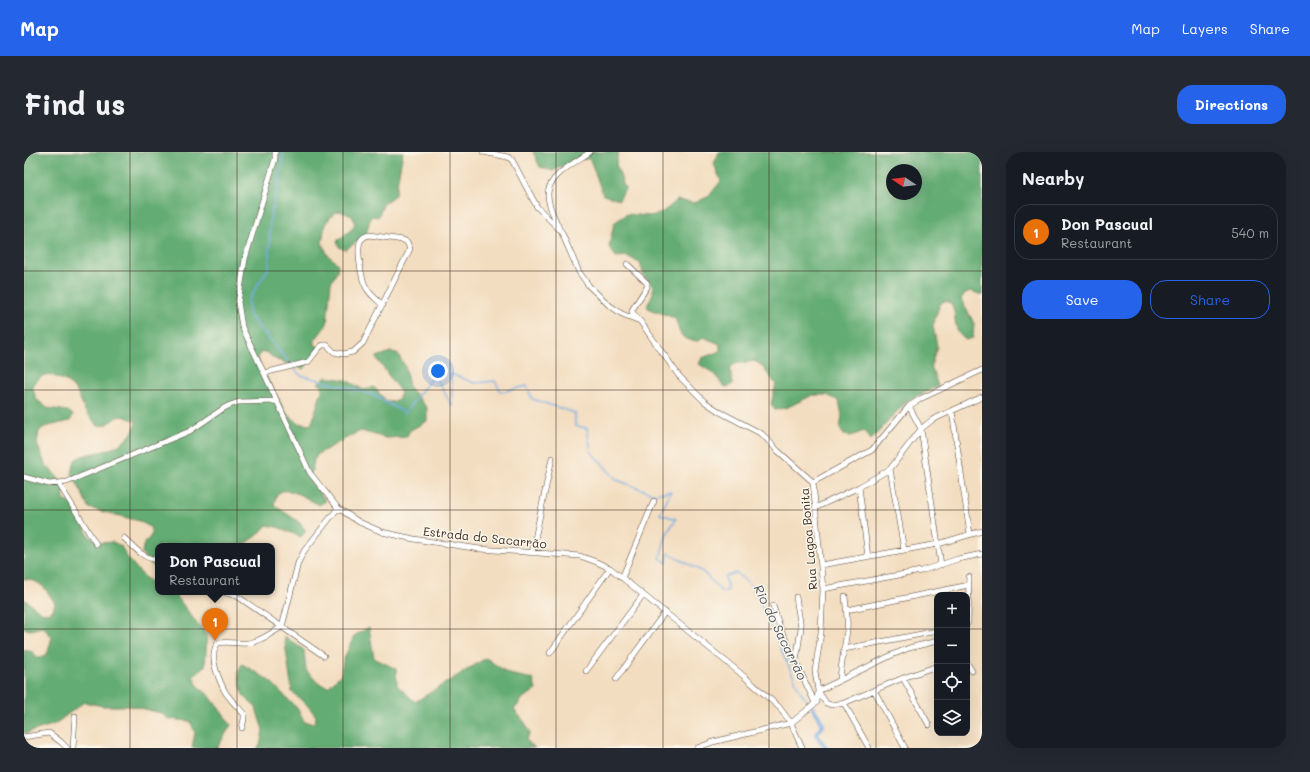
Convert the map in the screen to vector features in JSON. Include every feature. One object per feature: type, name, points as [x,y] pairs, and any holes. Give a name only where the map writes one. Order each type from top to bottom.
[{"type":"street","name":"Estrada do Sacarrão","points":[[275,152],[275,159],[245,259],[238,302],[242,327],[310,473],[338,508],[359,522],[382,532],[414,539],[480,549],[580,556],[594,560],[610,568],[739,672],[779,707],[791,723],[802,748]]},
{"type":"street","points":[[483,152],[503,155],[512,160],[537,207],[560,231]]},
{"type":"street","points":[[590,152],[564,169],[556,177],[549,187],[548,195],[550,204],[560,231],[579,272],[589,286],[609,305],[622,314],[640,321]]},
{"type":"street","points":[[264,373],[308,362],[323,345],[327,345],[334,352],[342,354],[353,352],[363,343],[383,305],[410,249],[407,242],[403,240],[369,235],[363,237],[360,241],[359,255],[362,272],[365,286],[371,295],[383,305]]},
{"type":"street","points":[[627,264],[646,283],[647,287],[632,310],[640,321]]},
{"type":"street","name":"Rua Lagoa Bonita","points":[[640,321],[679,376],[692,390],[720,412],[762,434],[778,451],[813,482],[823,589],[821,633],[815,671],[818,699],[815,704]]},
{"type":"street","points":[[813,482],[872,450],[909,406],[922,398],[982,370]]},
{"type":"street","points":[[815,508],[858,487],[890,469],[921,429],[932,420],[982,397]]},
{"type":"street","points":[[24,477],[49,484],[67,482],[190,431],[230,405],[239,402],[277,401]]},
{"type":"street","points":[[909,406],[921,429],[941,565]]},
{"type":"street","points":[[952,411],[970,534]]},
{"type":"street","points":[[532,553],[552,458]]},
{"type":"street","points":[[890,469],[904,550]]},
{"type":"street","points":[[59,484],[96,544]]},
{"type":"street","points":[[858,487],[868,557]]},
{"type":"street","points":[[622,578],[654,501]]},
{"type":"street","points":[[242,728],[244,714],[225,691],[216,671],[214,648],[218,643],[254,642],[282,627],[298,563],[304,551],[338,508]]},
{"type":"street","points":[[821,565],[938,544],[982,531]]},
{"type":"street","points":[[124,538],[147,558],[155,560]]},
{"type":"street","points":[[823,589],[922,571],[958,559],[982,554]]},
{"type":"street","points":[[550,653],[610,568]]},
{"type":"street","points":[[969,577],[969,592]]},
{"type":"street","points":[[847,610],[969,585]]},
{"type":"street","points":[[586,671],[643,594]]},
{"type":"street","points":[[234,595],[324,656]]},
{"type":"street","points":[[840,680],[846,633],[847,610],[845,596]]},
{"type":"street","points":[[796,597],[801,628],[796,662]]},
{"type":"street","points":[[697,748],[713,742],[791,723],[815,704],[780,628],[773,606]]},
{"type":"street","points":[[616,679],[665,612]]},
{"type":"street","points":[[844,649],[934,632]]},
{"type":"street","points":[[934,642],[909,648],[892,655],[818,691],[826,703],[831,705],[844,703],[922,670],[934,667]]},
{"type":"street","points":[[968,664],[972,671]]},
{"type":"street","points":[[903,678],[929,725]]},
{"type":"street","points":[[874,690],[905,748]]},
{"type":"street","points":[[844,703],[870,748]]},
{"type":"street","points":[[73,748],[75,716]]},
{"type":"street","points":[[24,737],[49,733],[67,748]]},
{"type":"green space","points":[[24,152],[403,152],[395,195],[384,203],[378,217],[371,216],[366,235],[345,250],[339,247],[337,241],[353,228],[355,222],[352,216],[340,211],[334,213],[325,224],[322,243],[328,255],[338,264],[337,271],[331,283],[327,324],[315,340],[315,345],[319,347],[304,369],[277,360],[266,352],[260,353],[257,361],[287,414],[298,423],[311,425],[323,387],[318,383],[326,377],[346,380],[364,390],[374,387],[386,401],[392,402],[398,399],[401,393],[377,359],[377,357],[390,352],[397,353],[405,366],[409,387],[427,408],[427,421],[409,431],[407,437],[386,438],[361,431],[318,454],[314,460],[311,474],[307,477],[326,501],[319,505],[297,493],[290,491],[280,492],[275,498],[274,505],[299,522],[306,531],[301,537],[280,528],[267,525],[257,536],[246,543],[155,543],[155,566],[150,564],[142,553],[143,546],[152,534],[150,527],[139,521],[89,508],[72,473],[75,460],[83,456],[112,448],[122,443],[133,431],[136,421],[123,416],[117,417],[106,425],[98,426],[85,411],[77,392],[68,382],[49,374],[42,376],[32,386],[36,399],[47,408],[68,411],[73,415],[70,421],[44,427],[39,431],[37,444],[45,464],[63,483],[64,499],[72,504],[89,536],[100,543],[113,542],[121,546],[127,557],[144,577],[155,584],[155,595],[176,595],[207,637],[205,666],[193,676],[199,688],[209,695],[231,725],[217,748],[192,748],[195,732],[190,721],[168,719],[161,713],[132,706],[102,706],[84,702],[55,724],[24,734],[24,650],[33,652],[37,657],[44,657],[48,652],[52,637],[43,627],[30,630],[24,628],[24,599],[41,612],[47,613],[53,610],[55,603],[43,586],[35,581],[24,579]]},
{"type":"green space","points":[[533,152],[618,152],[616,164],[625,189],[619,200],[603,195],[590,159],[577,159],[553,171],[540,167]]},
{"type":"green space","points":[[719,152],[982,152],[982,295],[971,291],[965,293],[961,299],[974,323],[973,338],[966,340],[961,336],[958,332],[951,303],[944,301],[939,306],[933,326],[937,346],[931,366],[938,386],[907,401],[871,440],[864,431],[851,436],[844,435],[840,429],[842,415],[839,401],[827,395],[813,395],[788,407],[775,410],[771,404],[776,384],[760,364],[754,361],[734,364],[730,369],[733,384],[727,387],[722,385],[716,375],[699,364],[702,358],[720,351],[720,344],[703,337],[699,341],[684,338],[675,318],[649,309],[647,306],[653,293],[653,286],[644,276],[640,263],[627,256],[616,257],[609,247],[614,223],[627,214],[648,216],[659,214],[676,200],[695,203],[709,196],[721,181],[714,164]]},
{"type":"green space","points":[[369,627],[374,658],[396,669],[397,685],[415,702],[486,658],[509,674],[533,679],[536,690],[523,698],[514,710],[524,721],[530,733],[526,740],[535,748],[257,748],[260,746],[263,730],[256,708],[243,695],[238,673],[242,664],[269,680],[298,709],[304,722],[315,723],[316,716],[308,706],[292,692],[284,636],[304,650],[306,670],[318,683],[328,687],[341,674],[343,661],[354,636]]},
{"type":"waterway","name":"Rio do Sacarrão","points":[[283,152],[282,167],[270,219],[269,267],[248,301],[249,315],[291,365]]},
{"type":"waterway","name":"Rio do Sacarrão","points":[[294,368],[300,375],[371,394],[405,413],[434,374],[452,406],[451,374],[475,383],[495,381],[501,392],[527,386],[532,399],[575,413],[575,426],[587,428],[591,452],[617,480],[655,494],[671,491],[660,514],[676,519],[667,533],[660,558],[667,563],[668,553],[703,572],[723,593],[728,590],[725,577],[736,573],[752,586],[801,693],[812,706]]},
{"type":"waterway","points":[[813,708],[823,724],[816,734],[826,748]]},
{"type":"place","name":"Don Pascual","points":[[215,641]]}]
